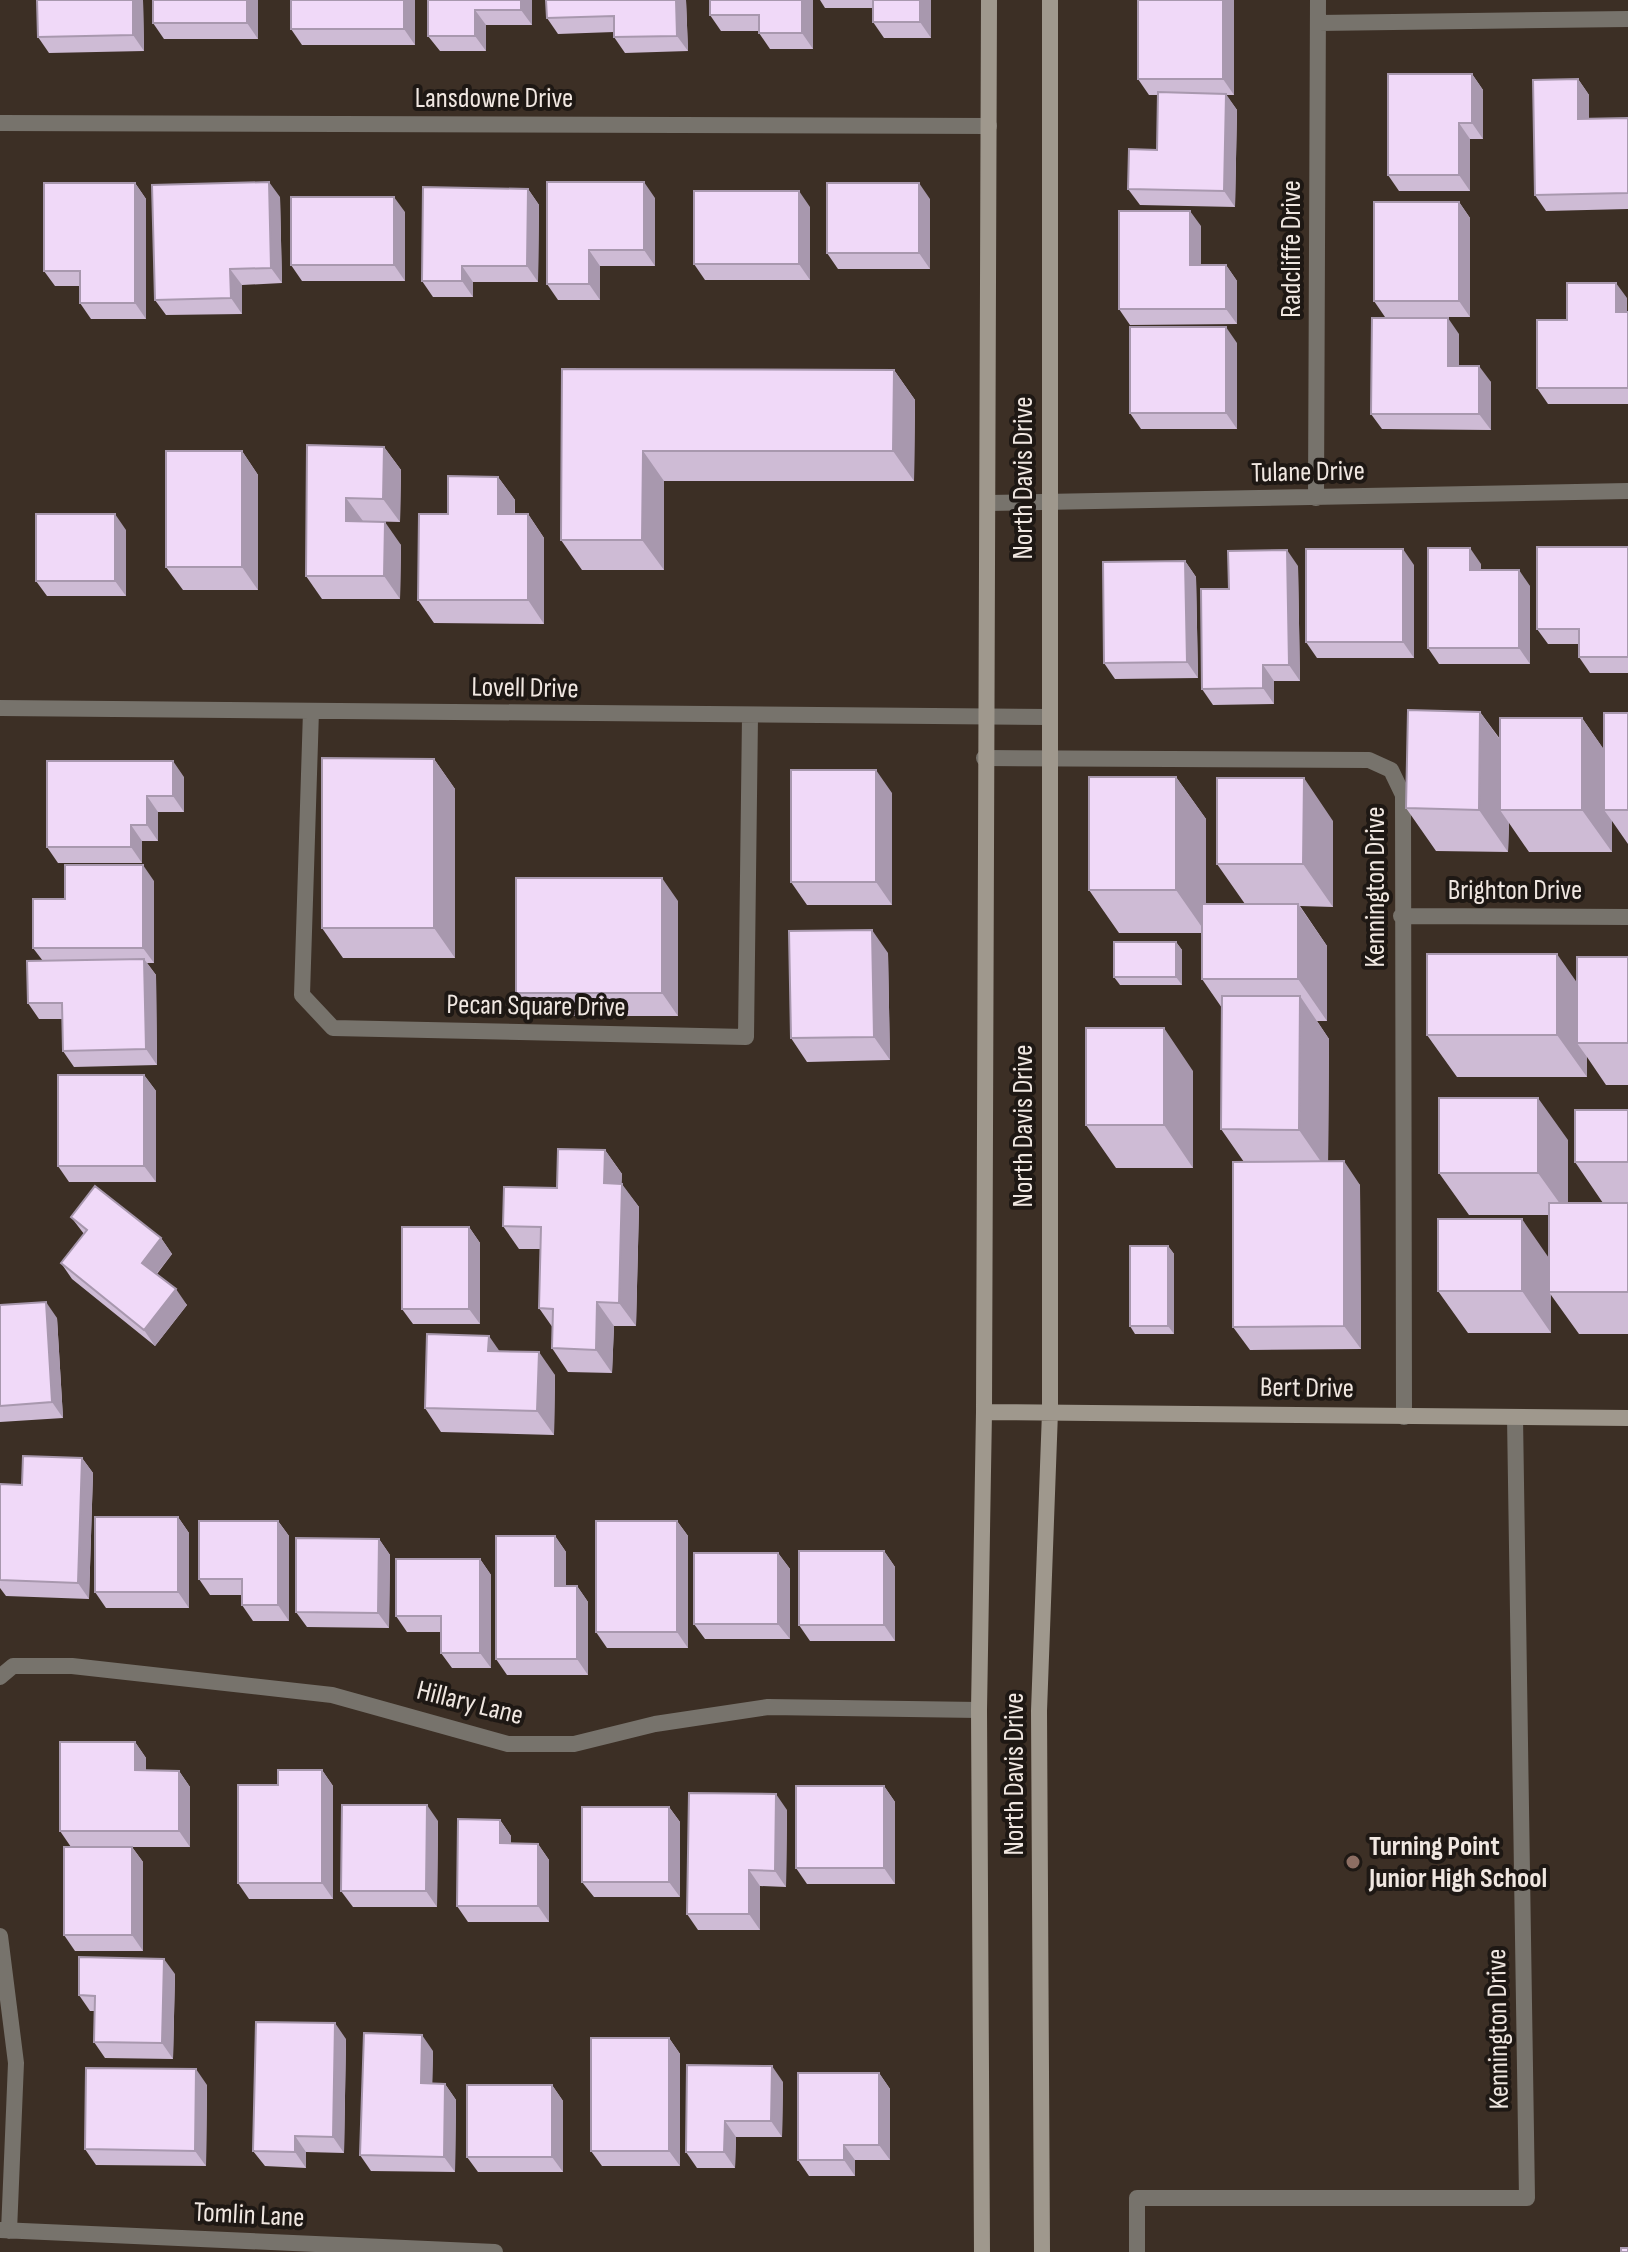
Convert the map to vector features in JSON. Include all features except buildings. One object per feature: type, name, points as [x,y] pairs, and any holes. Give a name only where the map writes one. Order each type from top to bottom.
[{"type":"street","name":"North Davis Drive","points":[[982,2252],[979,1710],[984,1412],[984,716],[988,503],[989,0]]},
{"type":"street","name":"North Davis Drive","points":[[1042,2252],[1039,1711],[1050,1412],[1050,0]]},
{"type":"street","name":"Radcliffe Drive","points":[[1316,498],[1318,0]]},
{"type":"street","points":[[1318,23],[1628,19]]},
{"type":"street","name":"Lansdowne Drive","points":[[0,123],[989,126]]},
{"type":"street","name":"Tulane Drive","points":[[988,503],[1628,491]]},
{"type":"street","name":"Lovell Drive","points":[[0,708],[1048,717]]},
{"type":"street","name":"Pecan Square Drive","points":[[311,711],[302,995],[333,1028],[746,1037],[750,716]]},
{"type":"street","name":"Kennington Drive","points":[[984,758],[1369,760],[1391,770],[1403,795],[1404,1417]]},
{"type":"street","name":"Brighton Drive","points":[[1401,916],[1628,917]]},
{"type":"street","name":"Bert Drive","points":[[984,1412],[1628,1418]]},
{"type":"street","name":"Kennington Drive","points":[[1137,2252],[1137,2198],[1527,2198],[1515,1417]]},
{"type":"street","name":"Hillary Lane","points":[[0,1677],[13,1666],[72,1666],[332,1695],[508,1744],[574,1744],[655,1724],[768,1707],[979,1710]]},
{"type":"street","points":[[0,1936],[16,2063],[4,2230]]},
{"type":"street","name":"Tomlin Lane","points":[[4,2230],[495,2252]]},
{"type":"place","name":"Turning Point Junior High School","points":[[1353,1862]]}]
